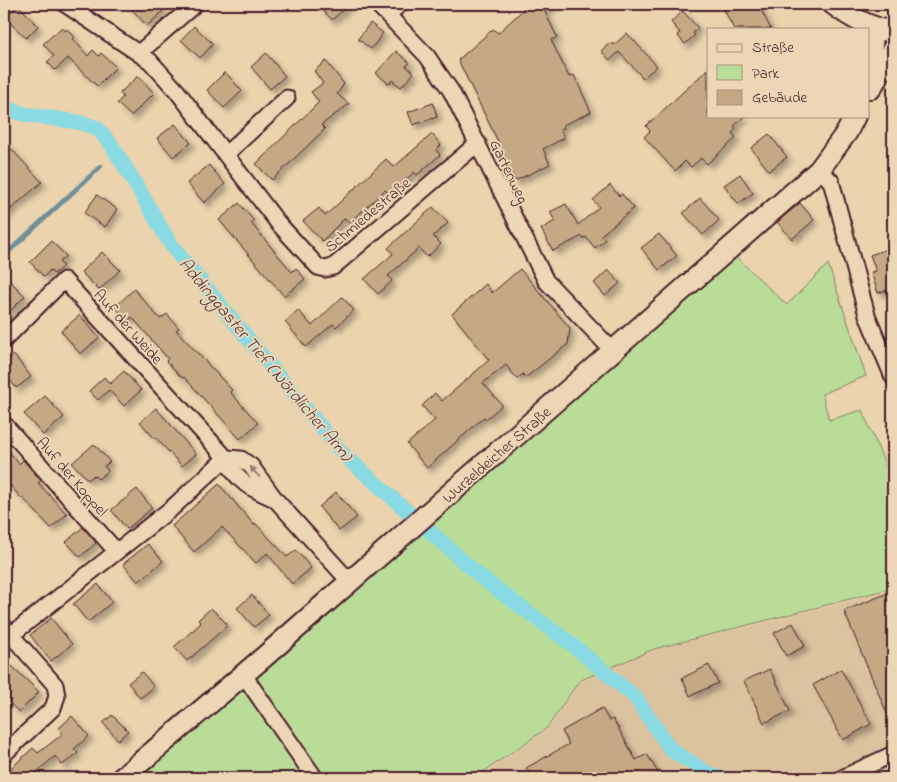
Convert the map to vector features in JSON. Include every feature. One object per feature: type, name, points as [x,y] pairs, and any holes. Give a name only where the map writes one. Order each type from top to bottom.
[{"type":"main road","points":[[833,4],[850,17],[884,29]]},
{"type":"main road","points":[[853,4],[884,29]]},
{"type":"main road","points":[[870,74],[884,29]]},
{"type":"main road","points":[[870,89],[893,49]]},
{"type":"main road","name":"Wurzeldeicher Straße","points":[[122,778],[350,582],[819,170],[847,132],[854,118]]},
{"type":"street","name":"Schmiedestraße","points":[[65,4],[150,61],[177,91],[278,222],[318,267],[325,269],[333,267],[478,143]]},
{"type":"street","points":[[139,53],[195,4]]},
{"type":"street","name":"Gartenweg","points":[[377,4],[427,56],[451,91],[546,281],[613,351]]},
{"type":"street","points":[[388,15],[400,4]]},
{"type":"street","points":[[226,154],[287,98]]},
{"type":"street","points":[[819,170],[831,182],[867,315],[893,378]]},
{"type":"street","name":"Auf der Weide","points":[[4,340],[64,280],[226,458],[232,470],[247,486],[275,499],[350,582]]},
{"type":"street","name":"Auf der Koppel","points":[[4,424],[116,551]]},
{"type":"street","points":[[4,754],[53,708],[57,696],[55,685],[8,631],[172,508],[226,458]]},
{"type":"street","points":[[243,674],[315,778]]},
{"type":"street","points":[[842,778],[893,754]]},
{"type":"shaded area","points":[[893,590],[893,778],[478,778],[548,729],[580,682],[654,650]]},
{"type":"green space","points":[[735,256],[787,305],[828,264],[866,376],[822,394],[829,420],[862,410],[893,483],[893,588],[654,649],[579,681],[547,728],[475,778],[135,778]]},
{"type":"building","points":[[127,4],[159,4],[164,10],[147,26]]},
{"type":"building","points":[[317,4],[349,4],[332,20]]},
{"type":"building","points":[[519,4],[554,4],[545,12],[557,37],[551,40],[569,77],[574,75],[591,112],[563,125],[564,128],[560,129],[564,138],[543,149],[550,164],[515,181],[505,161],[507,160],[458,60],[493,29],[498,33],[524,9]]},
{"type":"building","points":[[721,4],[758,4],[770,28],[733,28]]},
{"type":"building","points":[[18,5],[38,26],[26,38],[5,18]]},
{"type":"building","points":[[683,11],[698,28],[693,33],[695,35],[685,44],[677,35],[680,33],[671,22]]},
{"type":"building","points":[[370,23],[383,33],[371,49],[358,39]]},
{"type":"building","points":[[194,26],[213,44],[200,58],[181,40]]},
{"type":"building","points":[[62,27],[75,37],[73,39],[88,56],[93,50],[99,56],[101,53],[116,67],[97,86],[68,58],[55,70],[47,62],[54,56],[43,44]]},
{"type":"building","points":[[627,33],[657,66],[643,78],[619,52],[610,60],[601,51],[611,42],[614,45]]},
{"type":"building","points":[[396,51],[410,63],[406,66],[414,73],[401,87],[392,80],[389,84],[376,73]]},
{"type":"building","points":[[266,53],[285,76],[270,89],[251,67]]},
{"type":"building","points":[[326,61],[344,84],[337,94],[349,104],[321,125],[325,129],[272,180],[256,164],[319,102],[311,92],[323,83],[314,71]]},
{"type":"building","points":[[707,70],[707,118],[743,118],[734,126],[736,129],[732,133],[736,138],[707,164],[701,158],[691,167],[685,161],[675,171],[644,137],[650,131],[646,126]]},
{"type":"building","points":[[225,72],[242,91],[224,108],[207,90]]},
{"type":"building","points":[[138,76],[154,93],[131,116],[117,103],[123,97],[120,93]]},
{"type":"building","points":[[433,103],[437,117],[413,125],[408,112]]},
{"type":"building","points":[[175,124],[191,143],[173,157],[157,138]]},
{"type":"building","points":[[432,134],[441,145],[436,150],[440,155],[417,175],[414,172],[390,195],[385,190],[349,223],[345,218],[322,241],[303,221],[319,208],[325,216],[386,159],[394,167]]},
{"type":"building","points":[[769,134],[787,157],[769,171],[751,148]]},
{"type":"building","points":[[4,141],[42,182],[4,215]]},
{"type":"building","points":[[209,165],[225,184],[204,203],[187,183]]},
{"type":"building","points":[[740,174],[753,193],[738,204],[724,185]]},
{"type":"building","points":[[610,185],[619,196],[622,194],[634,208],[601,235],[605,240],[595,248],[586,237],[583,238],[582,236],[553,251],[541,229],[555,221],[550,212],[566,204],[578,225],[599,207],[593,200]]},
{"type":"building","points":[[97,195],[117,209],[105,227],[84,213]]},
{"type":"building","points":[[700,198],[719,220],[703,235],[683,213]]},
{"type":"building","points":[[239,203],[254,221],[251,223],[292,272],[296,268],[305,279],[284,296],[219,220]]},
{"type":"building","points":[[800,203],[814,220],[792,239],[777,222]]},
{"type":"building","points":[[433,207],[448,223],[433,236],[441,244],[427,257],[419,248],[388,276],[392,281],[378,294],[364,279],[393,254],[388,248]]},
{"type":"building","points":[[659,234],[677,256],[659,270],[641,248]]},
{"type":"building","points":[[51,241],[66,256],[59,262],[63,266],[54,274],[50,270],[44,277],[30,262]]},
{"type":"building","points":[[893,247],[893,288],[878,293],[871,272],[876,271],[870,255]]},
{"type":"building","points":[[102,252],[120,270],[99,290],[81,272]]},
{"type":"building","points":[[520,269],[570,328],[568,344],[525,378],[523,374],[517,379],[506,365],[483,383],[502,405],[486,419],[484,417],[427,468],[407,444],[435,420],[422,406],[435,393],[442,401],[489,360],[452,314],[486,284],[492,293]]},
{"type":"building","points":[[608,270],[620,283],[605,296],[594,283]]},
{"type":"building","points":[[9,280],[25,296],[4,317],[4,286]]},
{"type":"building","points":[[134,289],[160,319],[167,314],[179,328],[176,330],[232,390],[230,392],[258,423],[240,439],[184,377],[182,378],[166,361],[168,359],[132,317],[128,321],[115,307]]},
{"type":"building","points":[[342,297],[354,310],[336,327],[333,324],[306,347],[285,322],[298,310],[312,326]]},
{"type":"building","points":[[80,315],[99,338],[80,354],[61,331]]},
{"type":"building","points":[[14,355],[31,377],[16,388],[4,372],[4,362]]},
{"type":"building","points":[[124,371],[141,390],[124,406],[109,390],[98,400],[89,391],[104,377],[110,384]]},
{"type":"building","points":[[45,396],[64,417],[43,435],[24,414]]},
{"type":"building","points":[[156,408],[196,454],[182,466],[140,422]]},
{"type":"building","points":[[94,444],[110,462],[104,466],[108,471],[98,479],[94,475],[88,480],[72,463]]},
{"type":"building","points":[[4,445],[19,464],[23,460],[41,481],[38,483],[67,514],[51,528],[4,478]]},
{"type":"building","points":[[219,484],[254,525],[255,523],[287,557],[296,550],[311,568],[292,584],[267,553],[256,563],[222,527],[194,552],[172,526]]},
{"type":"building","points":[[137,489],[152,508],[127,529],[111,510]]},
{"type":"building","points":[[336,492],[357,517],[339,531],[319,507]]},
{"type":"building","points":[[83,527],[96,543],[80,557],[66,542]]},
{"type":"building","points":[[148,544],[163,561],[138,582],[123,564]]},
{"type":"building","points":[[98,584],[112,602],[88,622],[73,604]]},
{"type":"building","points":[[893,591],[893,728],[844,611]]},
{"type":"building","points":[[252,595],[269,615],[254,627],[237,608]]},
{"type":"building","points":[[211,608],[228,625],[187,661],[174,647],[201,623],[198,620]]},
{"type":"building","points":[[51,618],[72,644],[51,661],[30,635]]},
{"type":"building","points":[[793,623],[805,646],[786,656],[774,633]]},
{"type":"building","points":[[11,665],[39,692],[19,712],[4,698],[4,672]]},
{"type":"building","points":[[709,665],[718,683],[690,696],[682,678]]},
{"type":"building","points":[[770,669],[790,711],[764,723],[744,681]]},
{"type":"building","points":[[841,669],[871,724],[843,740],[813,685]]},
{"type":"building","points":[[142,672],[154,687],[140,698],[128,683]]},
{"type":"building","points":[[602,708],[609,721],[613,719],[636,760],[647,754],[661,778],[531,778],[526,768],[569,744],[562,731]]},
{"type":"building","points":[[112,715],[128,731],[118,740],[103,723]]},
{"type":"building","points":[[72,716],[89,736],[74,749],[78,753],[62,765],[55,756],[30,778],[19,778],[10,769],[33,748],[38,753],[63,734],[58,729]]},
{"type":"waterway","name":"Addinggaster Tief (Nördlicher Arm)","points":[[4,107],[23,114],[78,122],[97,128],[111,144],[171,245],[343,454],[483,579],[570,643],[635,697],[671,750],[709,774],[720,778]]},
{"type":"waterway","points":[[4,256],[101,166]]}]
